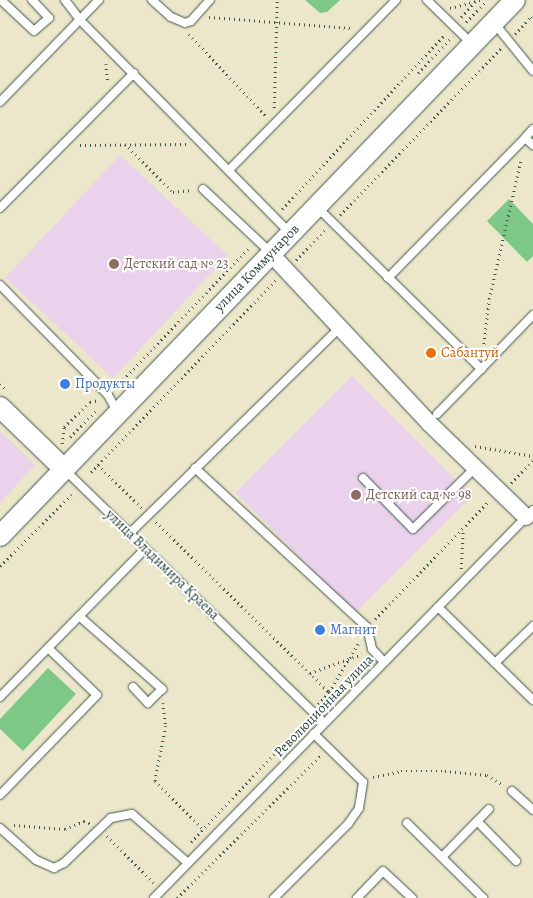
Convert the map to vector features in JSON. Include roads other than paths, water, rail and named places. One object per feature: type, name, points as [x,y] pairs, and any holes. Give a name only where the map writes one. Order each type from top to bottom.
[{"type":"street","name":"улица Коммунаров","points":[[0,536],[515,0]]},
{"type":"street","points":[[271,254],[338,329],[475,468],[500,492],[529,513]]},
{"type":"street","name":"улица Владимира Краева","points":[[0,407],[64,470]]},
{"type":"lane","points":[[1,0],[34,31],[50,18],[32,0]]},
{"type":"lane","points":[[65,0],[80,20],[290,234]]},
{"type":"lane","points":[[0,102],[99,0]]},
{"type":"lane","points":[[152,0],[179,22],[191,21],[210,0]]},
{"type":"lane","points":[[229,170],[396,0]]},
{"type":"lane","points":[[427,0],[472,45]]},
{"type":"lane","points":[[494,22],[533,71]]},
{"type":"lane","points":[[0,208],[134,73]]},
{"type":"lane","points":[[388,278],[533,130]]},
{"type":"lane","points":[[525,138],[533,145]]},
{"type":"lane","points":[[203,189],[271,254]]},
{"type":"lane","points":[[317,206],[481,369]]},
{"type":"lane","points":[[0,285],[108,395],[118,413]]},
{"type":"lane","points":[[437,414],[533,314]]},
{"type":"lane","points":[[130,533],[338,329]]},
{"type":"lane","points":[[195,468],[367,628],[372,649],[384,662]]},
{"type":"lane","points":[[363,478],[413,529],[475,468]]},
{"type":"lane","name":"улица Владимира Краева","points":[[64,470],[324,723]]},
{"type":"lane","name":"Революционная улица","points":[[154,898],[529,513]]},
{"type":"lane","points":[[0,697],[145,549]]},
{"type":"lane","points":[[438,607],[533,700]]},
{"type":"lane","points":[[79,616],[162,688],[148,703],[133,687]]},
{"type":"lane","points":[[495,663],[533,626]]},
{"type":"lane","points":[[0,795],[97,694],[48,648]]},
{"type":"lane","points":[[274,898],[348,824],[359,808],[363,782],[314,734]]},
{"type":"lane","points":[[512,791],[533,810]]},
{"type":"lane","points":[[442,857],[489,809]]},
{"type":"lane","points":[[0,828],[36,860],[54,868],[64,864],[111,818],[132,814],[188,863]]},
{"type":"lane","points":[[477,822],[516,861]]},
{"type":"lane","points":[[407,823],[483,898]]},
{"type":"lane","points":[[357,898],[383,871],[412,898]]},
{"type":"place","name":"Детский сад № 23","points":[[114,264]]},
{"type":"place","name":"Сабантуй","points":[[431,353]]},
{"type":"place","name":"Продукты","points":[[65,384]]},
{"type":"place","name":"Детский сад № 98","points":[[356,495]]},
{"type":"place","name":"Магнит","points":[[320,630]]}]
